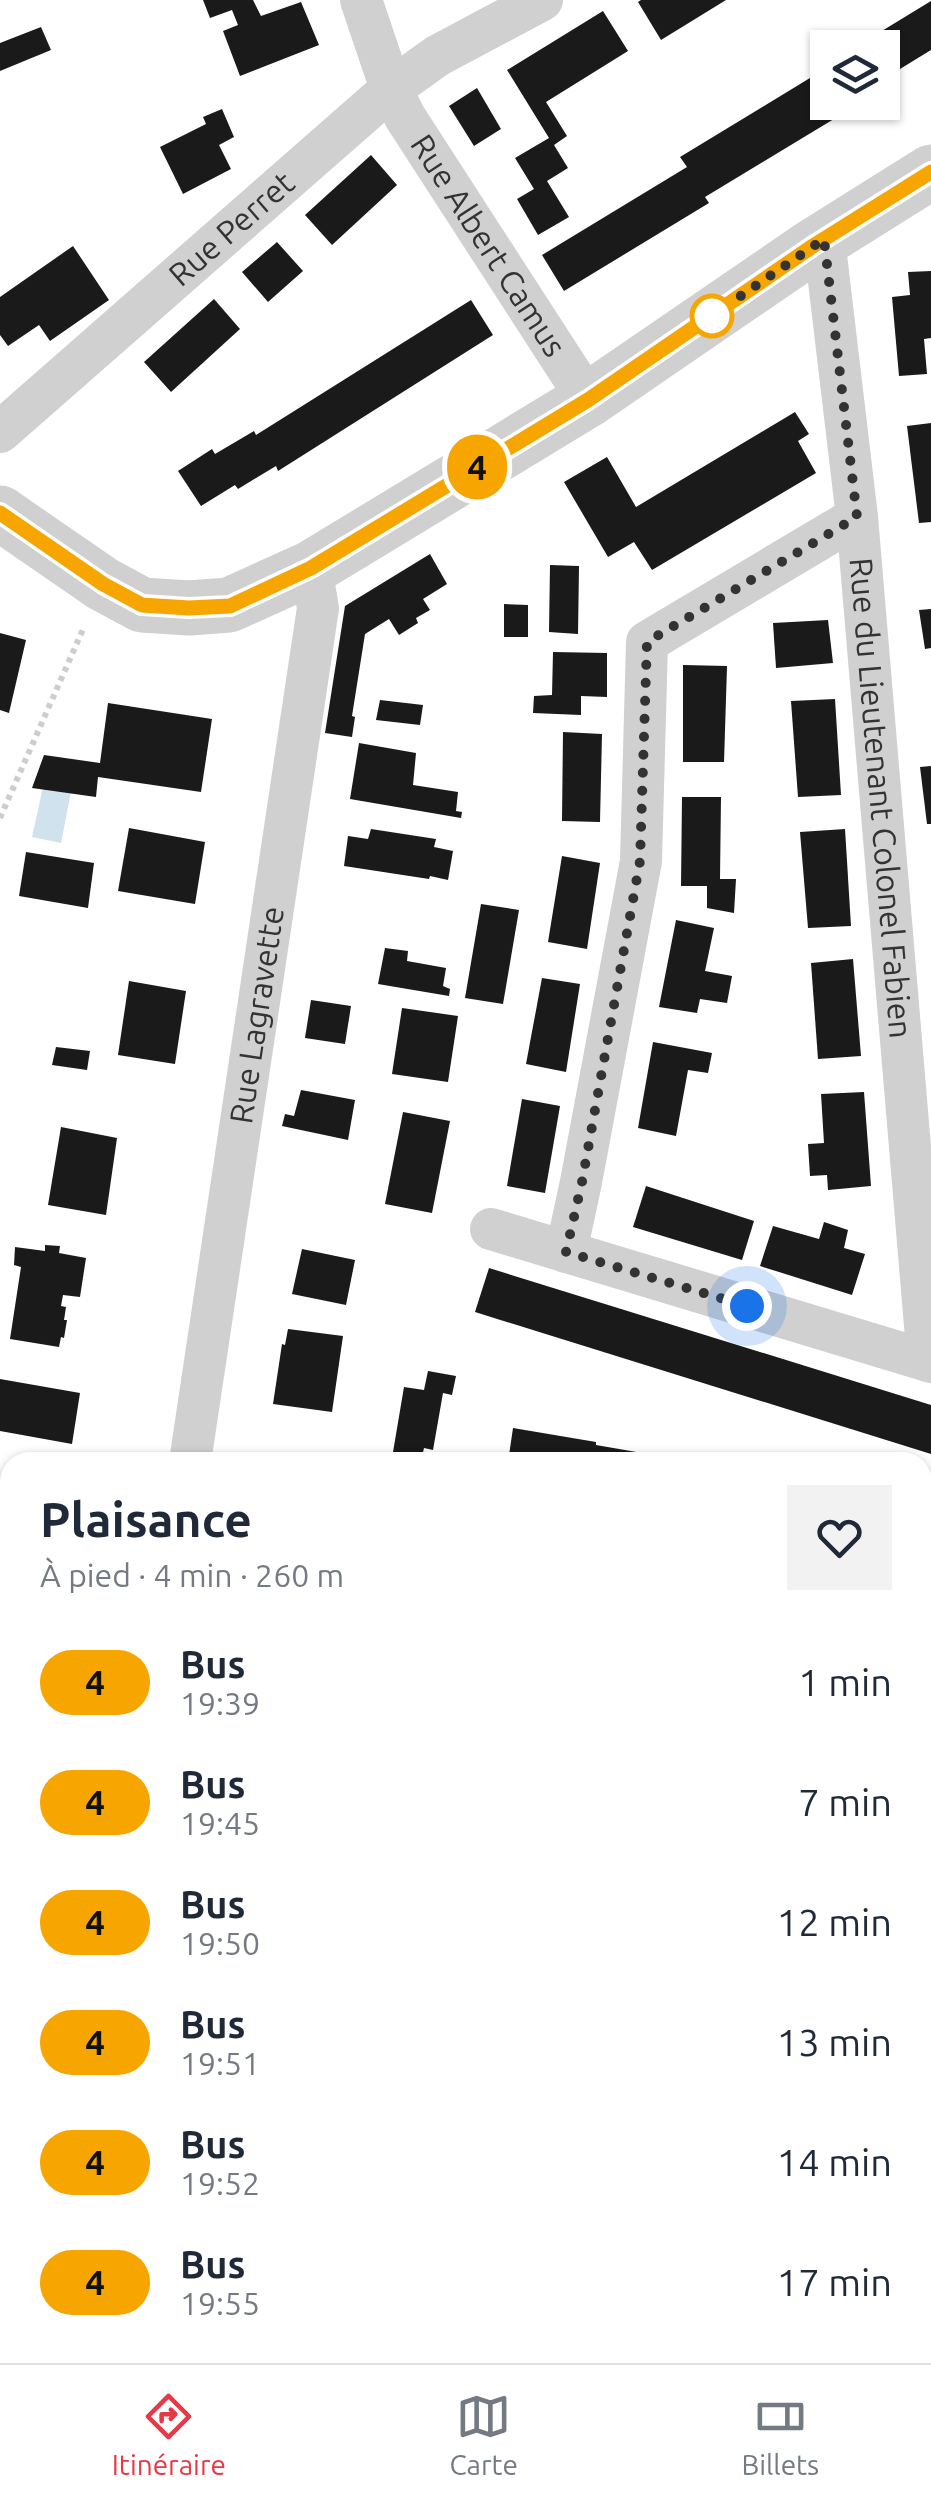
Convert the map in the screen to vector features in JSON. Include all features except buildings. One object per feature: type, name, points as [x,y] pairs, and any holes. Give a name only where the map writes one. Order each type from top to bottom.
[{"type":"street","points":[[362,0],[391,88]]},
{"type":"street","name":"Rue Perret","points":[[0,432],[391,88],[436,56],[542,0]]},
{"type":"street","name":"Rue Albert Camus","points":[[391,88],[405,118],[588,400]]},
{"type":"street","points":[[0,512],[103,584],[142,605],[230,606],[311,568],[588,400],[824,239],[931,172]]},
{"type":"street","name":"Rue du Lieutenant Colonel Fabien","points":[[824,239],[917,1074],[929,1361]]},
{"type":"street","points":[[566,1252],[640,861],[647,642],[857,517]]},
{"type":"street","name":"Rue Lagravette","points":[[191,1452],[318,608],[311,568]]},
{"type":"street","points":[[491,1229],[929,1361]]},
{"type":"path","points":[[0,818],[103,584]]},
{"type":"water","points":[[43,787],[71,792],[61,843],[32,837]]},
{"type":"bus line","name":"4","points":[[0,513],[103,584],[142,605],[230,606],[311,568],[588,400],[813,246],[931,172]]},
{"type":"route","points":[[712,316],[704,321],[824,239],[857,517],[647,642],[640,861],[566,1252],[747,1306]]}]
